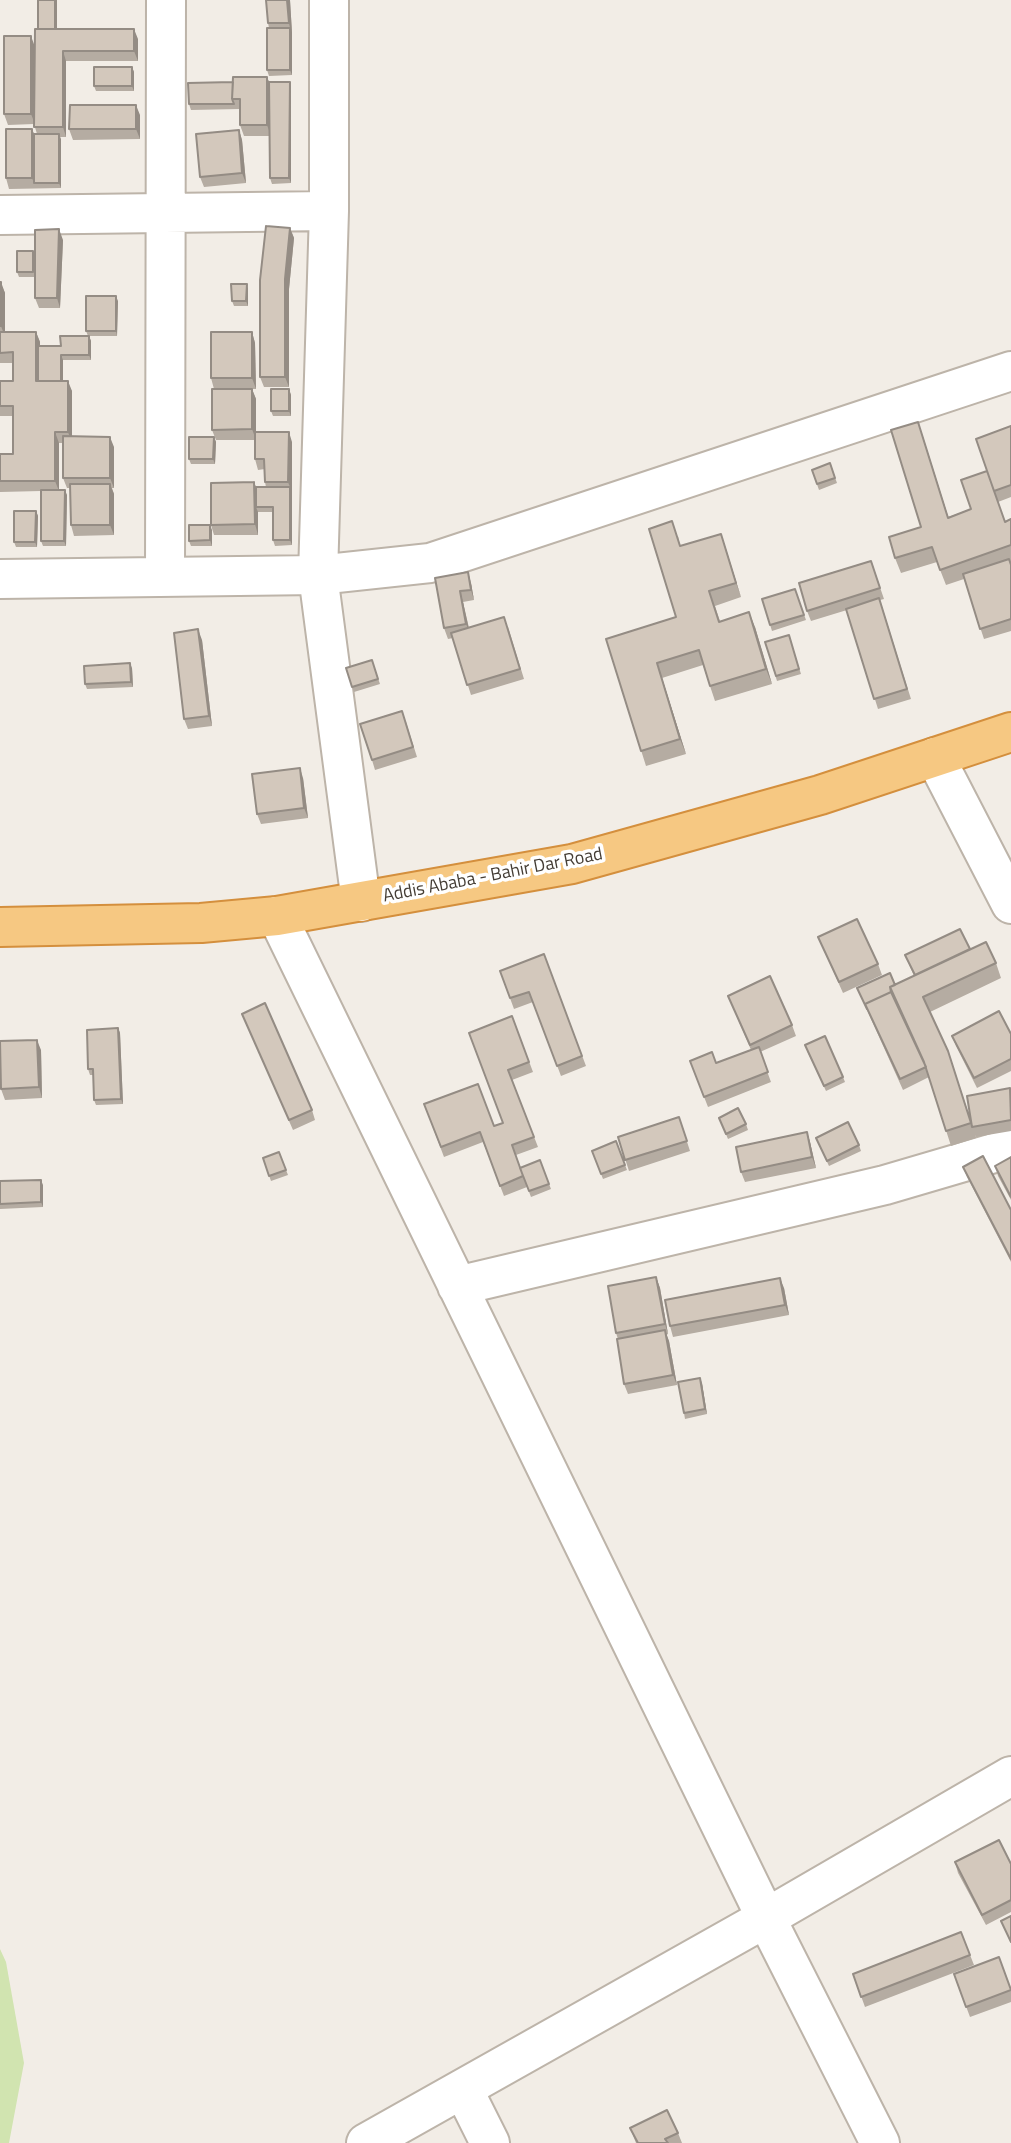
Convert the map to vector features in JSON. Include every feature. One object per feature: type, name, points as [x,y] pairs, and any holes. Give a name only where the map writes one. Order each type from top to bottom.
[{"type":"highway","name":"Addis Ababa - Bahir Dar Road","points":[[0,928],[201,923],[276,916],[572,864],[820,795],[1011,732]]},
{"type":"street","points":[[166,0],[166,577]]},
{"type":"street","points":[[329,0],[329,211],[318,575],[361,902]]},
{"type":"street","points":[[0,215],[329,211]]},
{"type":"street","points":[[0,579],[318,575],[430,563],[1011,371]]},
{"type":"street","points":[[935,757],[1011,904]]},
{"type":"street","points":[[276,916],[766,1918],[880,2143]]},
{"type":"street","points":[[457,1286],[885,1185],[1011,1148]]},
{"type":"street","points":[[366,2143],[766,1918],[1011,1776]]},
{"type":"street","points":[[463,2089],[489,2143]]},
{"type":"green space","points":[[0,1949],[6,1962],[24,2063],[9,2143],[0,2143]]},
{"type":"building","points":[[38,0],[55,0],[55,29],[38,29]]},
{"type":"building","points":[[266,0],[287,0],[289,23],[268,23]]},
{"type":"building","points":[[267,28],[290,28],[290,70],[267,70]]},
{"type":"building","points":[[35,29],[134,29],[134,51],[63,51],[63,127],[34,127]]},
{"type":"building","points":[[4,36],[31,36],[31,114],[4,114]]},
{"type":"building","points":[[94,67],[132,67],[132,86],[94,86]]},
{"type":"building","points":[[233,77],[267,77],[267,125],[240,125],[240,99],[232,99]]},
{"type":"building","points":[[233,82],[234,104],[189,104],[188,83]]},
{"type":"building","points":[[269,82],[290,82],[289,178],[270,178]]},
{"type":"building","points":[[70,105],[136,105],[136,129],[69,129]]},
{"type":"building","points":[[6,129],[32,129],[32,178],[6,178]]},
{"type":"building","points":[[239,130],[242,173],[200,177],[196,134]]},
{"type":"building","points":[[34,134],[59,134],[59,183],[34,183]]},
{"type":"building","points":[[266,226],[290,228],[285,279],[285,377],[260,377],[260,280]]},
{"type":"building","points":[[59,229],[57,298],[35,298],[35,230]]},
{"type":"building","points":[[17,251],[33,251],[33,272],[17,272]]},
{"type":"building","points":[[1,282],[1,326],[0,326]]},
{"type":"building","points":[[231,284],[247,284],[246,301],[232,301]]},
{"type":"building","points":[[86,296],[116,296],[116,331],[86,331]]},
{"type":"building","points":[[0,332],[36,332],[36,381],[68,381],[68,432],[55,432],[55,481],[0,481],[0,454],[13,454],[13,406],[0,406],[0,381],[13,381],[13,352],[0,353]]},
{"type":"building","points":[[211,332],[252,332],[252,378],[211,378]]},
{"type":"building","points":[[60,336],[89,336],[89,355],[61,355],[61,381],[38,381],[38,346],[61,346]]},
{"type":"building","points":[[212,389],[252,389],[252,429],[212,430]]},
{"type":"building","points":[[271,389],[289,389],[289,411],[271,411]]},
{"type":"building","points":[[918,422],[948,518],[971,509],[961,480],[987,471],[1005,522],[1011,519],[1011,545],[940,570],[932,547],[895,558],[889,537],[921,527],[891,430]]},
{"type":"building","points":[[1011,426],[1011,485],[994,491],[976,439]]},
{"type":"building","points":[[255,432],[289,432],[288,482],[265,482],[264,459],[255,459]]},
{"type":"building","points":[[63,436],[110,437],[110,478],[63,478]]},
{"type":"building","points":[[189,437],[214,437],[213,459],[189,459]]},
{"type":"building","points":[[830,463],[835,478],[817,484],[812,470]]},
{"type":"building","points":[[254,482],[255,524],[211,525],[211,483]]},
{"type":"building","points":[[70,484],[110,484],[110,525],[71,525]]},
{"type":"building","points":[[256,487],[290,487],[290,540],[273,540],[273,507],[256,507]]},
{"type":"building","points":[[41,490],[65,490],[64,541],[41,541]]},
{"type":"building","points":[[14,511],[36,511],[35,542],[14,542]]},
{"type":"building","points":[[672,521],[680,546],[721,534],[736,583],[709,591],[719,622],[749,612],[766,669],[710,686],[699,650],[657,663],[680,739],[641,751],[606,639],[676,617],[649,529]]},
{"type":"building","points":[[189,525],[210,525],[210,540],[189,541]]},
{"type":"building","points":[[1009,559],[1011,619],[980,629],[963,574]]},
{"type":"building","points":[[871,561],[880,588],[807,611],[799,583]]},
{"type":"building","points":[[468,572],[471,590],[460,591],[466,624],[444,628],[435,578]]},
{"type":"building","points":[[795,589],[804,615],[770,625],[762,599]]},
{"type":"building","points":[[879,598],[907,689],[874,699],[846,609]]},
{"type":"building","points":[[504,617],[520,669],[467,685],[451,633]]},
{"type":"building","points":[[198,629],[209,716],[184,719],[174,633]]},
{"type":"building","points":[[789,635],[799,669],[776,676],[765,642]]},
{"type":"building","points":[[372,660],[378,679],[352,687],[346,668]]},
{"type":"building","points":[[130,663],[131,682],[85,684],[84,666]]},
{"type":"building","points":[[402,711],[413,747],[372,760],[360,724]]},
{"type":"building","points":[[300,768],[304,808],[257,814],[252,774]]},
{"type":"building","points":[[857,919],[878,964],[839,982],[818,937]]},
{"type":"building","points":[[960,929],[970,949],[915,975],[905,955]]},
{"type":"building","points":[[986,942],[996,963],[923,997],[948,1051],[971,1123],[946,1131],[924,1062],[890,987]]},
{"type":"building","points":[[544,954],[582,1056],[557,1066],[529,992],[510,998],[500,971]]},
{"type":"building","points":[[890,973],[895,985],[890,987],[891,992],[865,1004],[867,1009],[857,988]]},
{"type":"building","points":[[770,976],[792,1025],[750,1045],[728,996]]},
{"type":"building","points":[[891,992],[926,1067],[900,1079],[865,1004]]},
{"type":"building","points":[[265,1003],[312,1110],[289,1120],[242,1014]]},
{"type":"building","points":[[999,1011],[1011,1034],[1011,1059],[974,1078],[952,1036]]},
{"type":"building","points":[[512,1016],[529,1062],[508,1070],[534,1137],[512,1145],[523,1176],[500,1186],[480,1132],[441,1147],[424,1104],[478,1084],[494,1126],[503,1123],[469,1033]]},
{"type":"building","points":[[118,1028],[121,1099],[94,1100],[93,1069],[88,1069],[87,1030]]},
{"type":"building","points":[[825,1036],[843,1077],[824,1086],[805,1045]]},
{"type":"building","points":[[37,1040],[39,1087],[1,1089],[0,1041]]},
{"type":"building","points":[[759,1047],[768,1072],[704,1097],[690,1061],[712,1052],[716,1063]]},
{"type":"building","points":[[1010,1088],[1011,1120],[972,1127],[967,1096]]},
{"type":"building","points":[[738,1108],[746,1124],[726,1134],[719,1118]]},
{"type":"building","points":[[679,1117],[687,1141],[625,1160],[618,1137]]},
{"type":"building","points":[[848,1122],[859,1145],[827,1161],[816,1138]]},
{"type":"building","points":[[807,1132],[812,1157],[741,1172],[736,1147]]},
{"type":"building","points":[[616,1141],[625,1165],[601,1174],[592,1151]]},
{"type":"building","points":[[279,1152],[286,1170],[269,1176],[263,1158]]},
{"type":"building","points":[[983,1156],[1011,1210],[1011,1259],[963,1167]]},
{"type":"building","points":[[1011,1157],[1011,1197],[995,1166]]},
{"type":"building","points":[[540,1160],[549,1184],[529,1191],[520,1168]]},
{"type":"building","points":[[41,1180],[41,1202],[0,1204],[0,1181]]},
{"type":"building","points":[[656,1277],[665,1324],[616,1333],[608,1286]]},
{"type":"building","points":[[780,1278],[785,1305],[670,1326],[665,1300]]},
{"type":"building","points":[[665,1330],[673,1375],[624,1384],[617,1339]]},
{"type":"building","points":[[700,1378],[705,1409],[684,1413],[678,1382]]},
{"type":"building","points":[[999,1840],[1011,1864],[1011,1900],[982,1915],[955,1862]]},
{"type":"building","points":[[1011,1916],[1011,1942],[1001,1921]]},
{"type":"building","points":[[961,1932],[970,1955],[861,1997],[853,1974]]},
{"type":"building","points":[[999,1957],[1011,1990],[966,2007],[954,1974]]},
{"type":"building","points":[[667,2110],[678,2133],[665,2139],[668,2143],[638,2143],[630,2128]]}]
